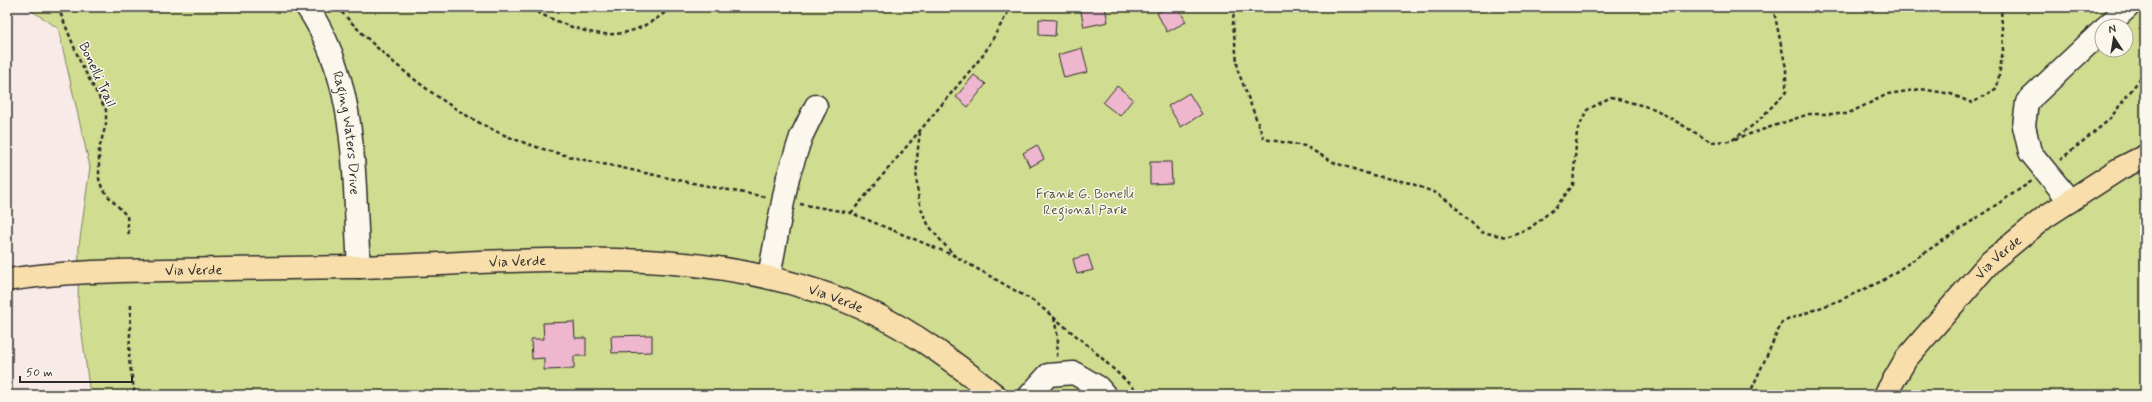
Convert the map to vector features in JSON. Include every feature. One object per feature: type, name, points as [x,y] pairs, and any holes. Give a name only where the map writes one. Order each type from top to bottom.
[{"type":"main road","name":"Via Verde","points":[[1885,395],[1906,359],[1990,262],[2045,217],[2119,169],[2145,156]]},
{"type":"main road","name":"Via Verde","points":[[7,280],[37,276],[142,271],[359,267],[591,259],[708,266],[769,277],[819,292],[872,313],[928,344],[995,395]]},
{"type":"street","name":"Raging Waters Drive","points":[[307,7],[328,48],[339,77],[348,114],[353,143],[359,267]]},
{"type":"street","points":[[2116,18],[2128,7]]},
{"type":"street","points":[[2070,201],[2030,152],[2024,126],[2027,102],[2094,39]]},
{"type":"street","points":[[769,277],[788,177],[801,137],[816,106]]},
{"type":"street","points":[[1030,395],[1048,375],[1074,373],[1098,387],[1105,395]]},
{"type":"path","name":"Bonelli Trail","points":[[58,7],[81,64],[106,110],[106,124],[99,149],[99,178],[102,188],[109,198],[127,216],[129,222],[129,237]]},
{"type":"path","points":[[337,7],[362,35],[402,68],[446,101],[501,133],[540,148],[581,159],[767,198]]},
{"type":"path","points":[[524,7],[587,33],[605,35],[621,34],[640,28],[672,7]]},
{"type":"path","points":[[851,213],[984,54],[1011,7]]},
{"type":"path","points":[[1234,7],[1233,24],[1238,71],[1264,139],[1305,146],[1336,163],[1372,175],[1410,183],[1436,194],[1451,203],[1480,232],[1506,237],[1530,228],[1555,208],[1573,185],[1577,131],[1587,110],[1611,97],[1655,109],[1711,142],[1731,141],[1809,114],[1847,114],[1888,94],[1921,89],[1951,94],[1972,103],[1997,88],[2003,50],[2001,7]]},
{"type":"path","points":[[1731,141],[1756,123],[1786,92],[1786,68],[1773,7]]},
{"type":"path","points":[[1749,395],[1782,322],[1838,301],[1882,281],[2046,172],[2109,120],[2145,72]]},
{"type":"path","points":[[920,131],[917,165],[920,202],[930,227],[955,256]]},
{"type":"path","points":[[798,203],[851,213],[955,256],[1035,302],[1091,348],[1141,395]]},
{"type":"path","points":[[131,305],[129,360],[135,395]]},
{"type":"path","points":[[1048,375],[1057,357],[1058,338],[1054,318]]},
{"type":"green space","name":"Frank G. Bonelli Regional Park","points":[[26,7],[2145,7],[2145,395],[90,395],[78,303],[79,246],[90,167],[58,28]]},
{"type":"building","points":[[1080,7],[1105,7],[1108,22],[1084,27]]},
{"type":"building","points":[[1168,7],[1178,7],[1186,22],[1167,32],[1157,13]]},
{"type":"building","points":[[1039,19],[1056,20],[1055,36],[1039,35]]},
{"type":"building","points":[[1082,48],[1088,72],[1064,78],[1058,55]]},
{"type":"building","points":[[974,75],[986,84],[968,107],[956,97]]},
{"type":"building","points":[[1117,86],[1133,99],[1120,116],[1103,103]]},
{"type":"building","points":[[1189,93],[1202,114],[1181,127],[1168,106]]},
{"type":"building","points":[[1037,145],[1044,159],[1030,167],[1023,153]]},
{"type":"building","points":[[1150,162],[1171,162],[1172,183],[1150,184]]},
{"type":"building","points":[[1088,255],[1093,270],[1077,274],[1073,259]]},
{"type":"building","points":[[574,322],[575,338],[586,338],[586,356],[574,356],[574,369],[544,370],[544,358],[532,359],[531,339],[544,339],[543,323]]},
{"type":"building","points":[[652,335],[652,352],[612,353],[611,336]]}]
